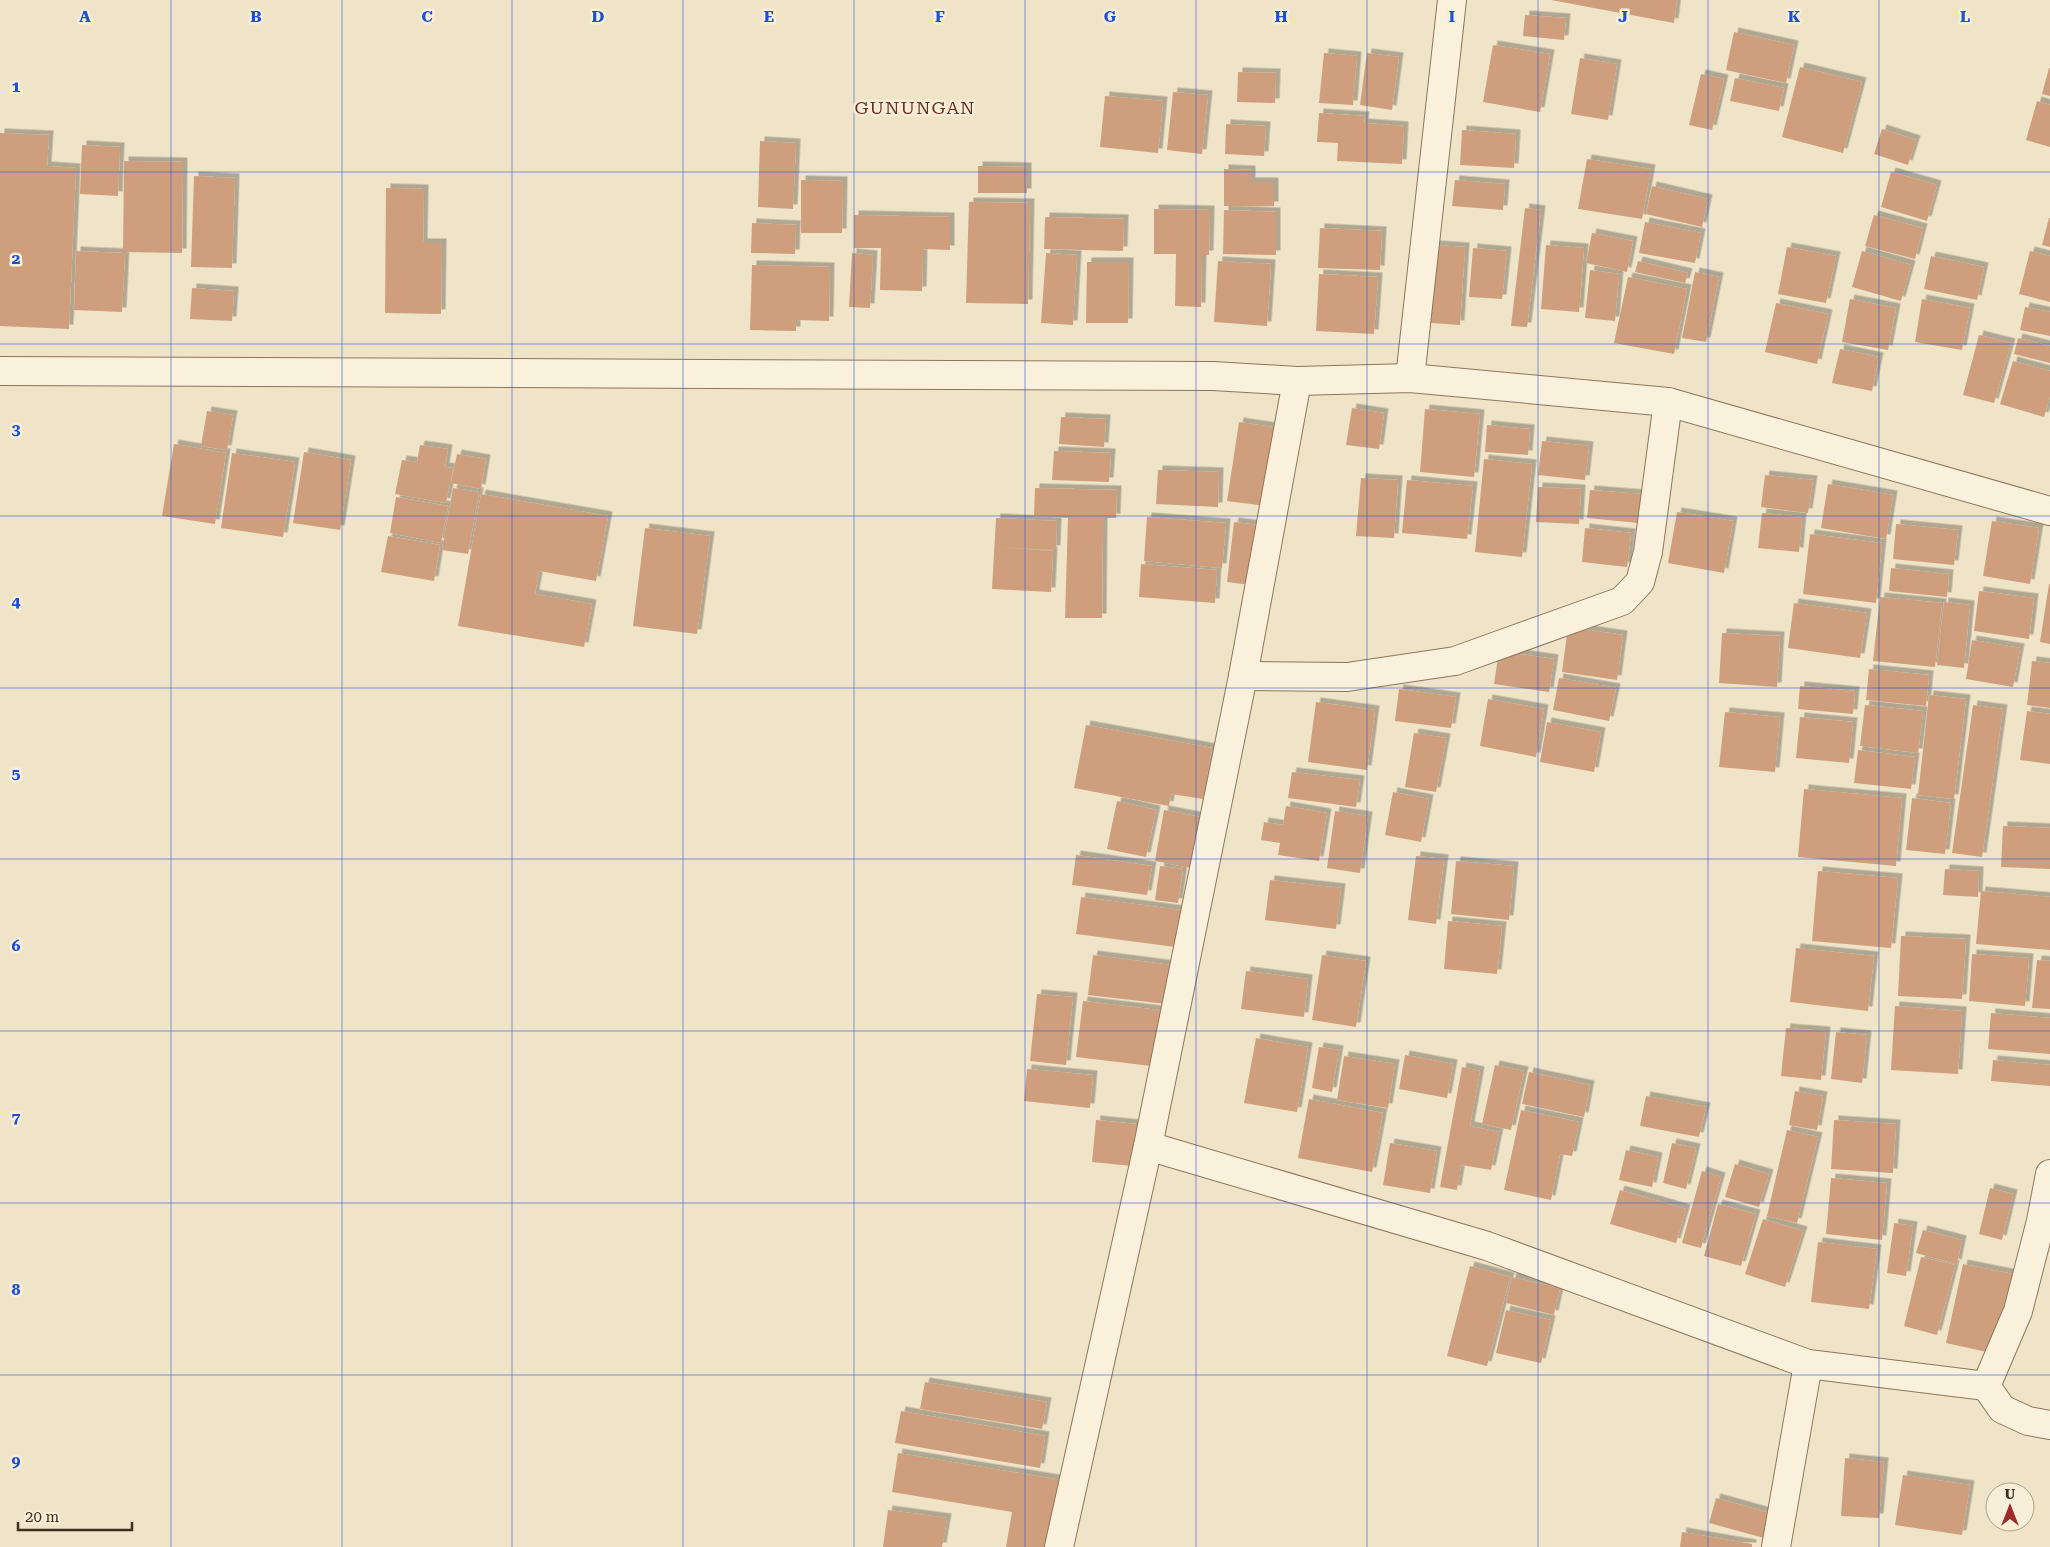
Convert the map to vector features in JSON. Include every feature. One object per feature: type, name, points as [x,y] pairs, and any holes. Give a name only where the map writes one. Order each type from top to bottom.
[{"type":"street","points":[[1410,378],[1452,0]]},
{"type":"street","points":[[0,371],[1213,376],[1297,381],[1410,378],[1668,402],[2050,511]]},
{"type":"street","points":[[1059,1547],[1148,1146],[1243,676],[1297,381]]},
{"type":"street","points":[[1243,676],[1347,677],[1454,661],[1622,601],[1640,582],[1648,552],[1668,402]]},
{"type":"street","points":[[1148,1146],[1487,1246],[1808,1364],[1986,1386],[2002,1408],[2028,1421],[2050,1425]]},
{"type":"street","points":[[1986,1386],[2018,1311],[2046,1222],[2050,1174]]},
{"type":"street","points":[[1776,1547],[1808,1364]]},
{"type":"building","points":[[1551,0],[1677,0],[1674,23]]},
{"type":"building","points":[[1525,15],[1566,18],[1564,40],[1523,36]]},
{"type":"building","points":[[1734,32],[1794,45],[1786,83],[1726,70]]},
{"type":"building","points":[[1493,45],[1550,54],[1540,112],[1483,102]]},
{"type":"building","points":[[1324,53],[1357,56],[1353,105],[1319,103]]},
{"type":"building","points":[[1367,53],[1399,57],[1392,110],[1360,105]]},
{"type":"building","points":[[1580,58],[1617,64],[1608,120],[1571,114]]},
{"type":"building","points":[[1800,67],[1862,82],[1843,153],[1782,137]]},
{"type":"building","points":[[2050,68],[2050,96],[2042,94]]},
{"type":"building","points":[[1238,72],[1276,73],[1275,103],[1237,102]]},
{"type":"building","points":[[1701,74],[1724,79],[1712,130],[1689,125]]},
{"type":"building","points":[[1735,78],[1784,88],[1779,111],[1730,101]]},
{"type":"building","points":[[1173,92],[1208,95],[1202,154],[1167,150]]},
{"type":"building","points":[[1105,96],[1163,101],[1158,153],[1100,147]]},
{"type":"building","points":[[2037,101],[2050,105],[2050,147],[2026,140]]},
{"type":"building","points":[[1319,113],[1365,116],[1364,123],[1404,126],[1402,164],[1337,161],[1338,143],[1317,142]]},
{"type":"building","points":[[1226,124],[1266,126],[1264,156],[1225,154]]},
{"type":"building","points":[[1882,129],[1916,140],[1908,165],[1874,154]]},
{"type":"building","points":[[1462,130],[1516,134],[1514,168],[1460,165]]},
{"type":"building","points":[[0,133],[49,135],[47,166],[76,168],[69,329],[0,326]]},
{"type":"building","points":[[760,141],[796,143],[793,209],[758,207]]},
{"type":"building","points":[[82,145],[120,147],[118,196],[80,194]]},
{"type":"building","points":[[1587,159],[1651,169],[1642,219],[1578,209]]},
{"type":"building","points":[[124,161],[183,162],[182,253],[125,252],[122,312],[74,310],[76,251],[123,253]]},
{"type":"building","points":[[978,166],[1027,167],[1027,193],[978,193]]},
{"type":"building","points":[[1224,169],[1251,170],[1251,182],[1274,182],[1274,206],[1224,206]]},
{"type":"building","points":[[1891,172],[1937,185],[1927,221],[1881,207]]},
{"type":"building","points":[[194,176],[235,178],[232,268],[191,267]]},
{"type":"building","points":[[801,180],[843,181],[842,233],[801,233]]},
{"type":"building","points":[[1455,180],[1505,184],[1503,210],[1452,206]]},
{"type":"building","points":[[1652,186],[1708,199],[1702,227],[1646,214]]},
{"type":"building","points":[[386,188],[424,189],[423,243],[442,243],[441,314],[385,313]]},
{"type":"building","points":[[969,202],[1030,203],[1028,304],[966,303]]},
{"type":"building","points":[[1525,208],[1541,210],[1527,327],[1511,326]]},
{"type":"building","points":[[1154,209],[1210,210],[1209,255],[1202,255],[1201,307],[1175,306],[1176,254],[1154,254]]},
{"type":"building","points":[[1224,210],[1276,212],[1276,255],[1223,254]]},
{"type":"building","points":[[854,215],[950,217],[950,250],[923,249],[922,291],[880,290],[881,248],[854,248]]},
{"type":"building","points":[[1874,215],[1923,228],[1915,259],[1865,246]]},
{"type":"building","points":[[1045,217],[1124,219],[1123,251],[1044,249]]},
{"type":"building","points":[[2050,218],[2050,247],[2042,245]]},
{"type":"building","points":[[1645,222],[1701,233],[1695,263],[1639,253]]},
{"type":"building","points":[[752,223],[796,225],[795,254],[751,253]]},
{"type":"building","points":[[1320,228],[1382,231],[1380,270],[1318,268]]},
{"type":"building","points":[[1592,233],[1633,241],[1627,272],[1586,263]]},
{"type":"building","points":[[1435,245],[1465,247],[1460,325],[1431,323]]},
{"type":"building","points":[[1546,245],[1584,248],[1579,312],[1541,309]]},
{"type":"building","points":[[1787,247],[1836,256],[1826,303],[1778,294]]},
{"type":"building","points":[[1473,248],[1507,251],[1502,299],[1469,297]]},
{"type":"building","points":[[1862,251],[1911,265],[1901,301],[1852,287]]},
{"type":"building","points":[[2030,251],[2050,256],[2050,302],[2019,294]]},
{"type":"building","points":[[852,253],[873,255],[870,308],[849,307]]},
{"type":"building","points":[[1046,253],[1077,255],[1073,325],[1041,323]]},
{"type":"building","points":[[1931,256],[1984,267],[1977,300],[1924,289]]},
{"type":"building","points":[[1218,261],[1271,264],[1267,326],[1214,322]]},
{"type":"building","points":[[1638,261],[1688,273],[1685,283],[1635,272]]},
{"type":"building","points":[[1087,262],[1129,262],[1128,323],[1086,323]]},
{"type":"building","points":[[752,265],[830,267],[829,321],[796,320],[796,331],[750,330]]},
{"type":"building","points":[[1590,270],[1619,274],[1615,321],[1585,318]]},
{"type":"building","points":[[1695,272],[1719,277],[1706,342],[1682,338]]},
{"type":"building","points":[[1319,274],[1378,277],[1374,334],[1316,331]]},
{"type":"building","points":[[1628,277],[1687,289],[1674,354],[1614,343]]},
{"type":"building","points":[[192,288],[234,291],[232,321],[190,319]]},
{"type":"building","points":[[1850,299],[1896,308],[1888,350],[1842,342]]},
{"type":"building","points":[[1922,299],[1970,308],[1962,350],[1915,342]]},
{"type":"building","points":[[1776,303],[1828,314],[1817,364],[1765,352]]},
{"type":"building","points":[[2025,307],[2050,312],[2050,336],[2020,330]]},
{"type":"building","points":[[1979,335],[2011,343],[1994,403],[1963,395]]},
{"type":"building","points":[[2018,338],[2050,346],[2050,363],[2014,354]]},
{"type":"building","points":[[1840,349],[1879,357],[1872,391],[1832,383]]},
{"type":"building","points":[[2013,361],[2050,371],[2050,396],[2044,417],[2000,404]]},
{"type":"building","points":[[1352,408],[1384,413],[1379,449],[1346,445]]},
{"type":"building","points":[[1425,409],[1480,414],[1474,477],[1420,472]]},
{"type":"building","points":[[207,411],[233,415],[227,450],[201,446]]},
{"type":"building","points":[[1061,417],[1106,419],[1104,447],[1059,444]]},
{"type":"building","points":[[1239,422],[1285,429],[1273,507],[1227,501]]},
{"type":"building","points":[[1487,425],[1530,429],[1528,455],[1485,452]]},
{"type":"building","points":[[1542,441],[1589,446],[1585,480],[1538,475]]},
{"type":"building","points":[[174,444],[226,453],[215,524],[162,516]]},
{"type":"building","points":[[420,445],[448,449],[445,467],[453,468],[446,503],[395,494],[402,460],[417,462]]},
{"type":"building","points":[[1054,451],[1111,453],[1109,482],[1052,480]]},
{"type":"building","points":[[304,452],[351,460],[340,530],[293,523]]},
{"type":"building","points":[[232,453],[295,462],[283,537],[221,528]]},
{"type":"building","points":[[457,454],[486,459],[481,489],[451,483]]},
{"type":"building","points":[[1484,459],[1532,464],[1522,557],[1475,552]]},
{"type":"building","points":[[1158,470],[1219,472],[1218,507],[1156,504]]},
{"type":"building","points":[[1765,475],[1813,480],[1808,513],[1761,507]]},
{"type":"building","points":[[1361,478],[1398,480],[1394,538],[1356,536]]},
{"type":"building","points":[[1407,480],[1473,486],[1467,539],[1402,533]]},
{"type":"building","points":[[1828,484],[1893,495],[1886,539],[1821,528]]},
{"type":"building","points":[[1538,487],[1581,489],[1579,524],[1536,522]]},
{"type":"building","points":[[453,488],[479,492],[468,554],[442,550]]},
{"type":"building","points":[[1035,488],[1117,490],[1116,518],[1103,518],[1102,618],[1065,618],[1068,518],[1034,516]]},
{"type":"building","points":[[1590,490],[1641,494],[1638,523],[1587,518]]},
{"type":"building","points":[[481,494],[608,516],[596,581],[539,571],[535,594],[592,604],[584,647],[458,626]]},
{"type":"building","points":[[396,497],[448,506],[441,543],[390,533]]},
{"type":"building","points":[[1677,512],[1733,521],[1724,573],[1668,563]]},
{"type":"building","points":[[1762,513],[1802,517],[1799,552],[1758,548]]},
{"type":"building","points":[[1147,517],[1226,523],[1222,568],[1144,561]]},
{"type":"building","points":[[996,518],[1057,521],[1056,550],[997,547],[1053,551],[1051,592],[992,589]]},
{"type":"building","points":[[1992,521],[2039,528],[2030,584],[1983,576]]},
{"type":"building","points":[[1234,522],[1266,526],[1258,586],[1227,582]]},
{"type":"building","points":[[1896,524],[1958,530],[1954,565],[1893,559]]},
{"type":"building","points":[[645,528],[710,536],[697,634],[633,626]]},
{"type":"building","points":[[1585,528],[1631,533],[1627,567],[1582,562]]},
{"type":"building","points":[[1810,534],[1882,543],[1876,603],[1803,594]]},
{"type":"building","points":[[388,536],[440,545],[434,581],[381,572]]},
{"type":"building","points":[[1141,564],[1217,570],[1215,603],[1139,597]]},
{"type":"building","points":[[1891,568],[1949,574],[1947,597],[1889,591]]},
{"type":"building","points":[[2050,584],[2050,644],[2040,642]]},
{"type":"building","points":[[1979,591],[2034,598],[2029,639],[1974,631]]},
{"type":"building","points":[[1880,597],[1942,603],[1935,667],[1873,661]]},
{"type":"building","points":[[1944,602],[1970,605],[1964,668],[1937,665]]},
{"type":"building","points":[[1794,603],[1867,613],[1860,658],[1788,648]]},
{"type":"building","points":[[1568,627],[1623,635],[1617,680],[1562,672]]},
{"type":"building","points":[[1722,633],[1780,636],[1777,687],[1719,683]]},
{"type":"building","points":[[1972,640],[2020,648],[2013,687],[1966,679]]},
{"type":"building","points":[[1499,651],[1554,659],[1549,692],[1494,684]]},
{"type":"building","points":[[2032,661],[2050,663],[2050,708],[2027,705]]},
{"type":"building","points":[[1869,669],[1929,675],[1926,706],[1866,700]]},
{"type":"building","points":[[1559,678],[1616,688],[1609,721],[1553,710]]},
{"type":"building","points":[[1800,686],[1855,691],[1853,714],[1798,709]]},
{"type":"building","points":[[1399,689],[1456,697],[1451,728],[1395,721]]},
{"type":"building","points":[[1929,695],[1966,699],[1954,799],[1918,795]]},
{"type":"building","points":[[1488,699],[1544,709],[1536,757],[1480,746]]},
{"type":"building","points":[[1316,702],[1375,710],[1367,770],[1308,762]]},
{"type":"building","points":[[1865,705],[1923,711],[1918,753],[1860,746]]},
{"type":"building","points":[[1973,705],[2003,709],[1982,857],[1952,853]]},
{"type":"building","points":[[2027,711],[2050,714],[2050,764],[2020,760]]},
{"type":"building","points":[[1725,712],[1780,717],[1775,772],[1719,767]]},
{"type":"building","points":[[1800,717],[1853,722],[1849,763],[1796,758]]},
{"type":"building","points":[[1547,722],[1601,732],[1594,772],[1540,762]]},
{"type":"building","points":[[1086,725],[1212,748],[1203,799],[1171,794],[1169,806],[1074,788]]},
{"type":"building","points":[[1414,733],[1446,738],[1436,792],[1405,787]]},
{"type":"building","points":[[1858,750],[1915,757],[1911,789],[1854,783]]},
{"type":"building","points":[[1292,772],[1360,780],[1356,807],[1288,798]]},
{"type":"building","points":[[1804,789],[1902,798],[1896,866],[1798,857]]},
{"type":"building","points":[[1393,792],[1429,799],[1421,842],[1385,835]]},
{"type":"building","points":[[1912,798],[1951,803],[1945,854],[1906,850]]},
{"type":"building","points":[[1117,801],[1156,810],[1146,857],[1107,849]]},
{"type":"building","points":[[1286,806],[1327,813],[1319,861],[1278,855],[1280,843],[1261,840],[1264,822],[1283,825]]},
{"type":"building","points":[[1164,810],[1201,817],[1191,868],[1155,861]]},
{"type":"building","points":[[1335,811],[1368,816],[1360,873],[1327,868]]},
{"type":"building","points":[[2003,826],[2050,828],[2050,869],[2001,867]]},
{"type":"building","points":[[1076,855],[1152,866],[1147,895],[1072,885]]},
{"type":"building","points":[[1416,856],[1444,859],[1436,924],[1408,920]]},
{"type":"building","points":[[1456,861],[1514,866],[1509,920],[1451,914]]},
{"type":"building","points":[[1160,866],[1183,869],[1178,903],[1155,900]]},
{"type":"building","points":[[1945,869],[1979,871],[1978,897],[1943,895]]},
{"type":"building","points":[[1818,871],[1898,878],[1891,948],[1812,941]]},
{"type":"building","points":[[1270,880],[1341,888],[1336,929],[1265,920]]},
{"type":"building","points":[[1981,891],[2050,897],[2050,950],[1976,944]]},
{"type":"building","points":[[1081,897],[1188,911],[1183,948],[1076,934]]},
{"type":"building","points":[[1448,921],[1502,926],[1497,974],[1444,969]]},
{"type":"building","points":[[1901,936],[1966,939],[1962,999],[1898,996]]},
{"type":"building","points":[[1796,948],[1874,956],[1868,1011],[1790,1002]]},
{"type":"building","points":[[1972,954],[2029,958],[2025,1006],[1969,1001]]},
{"type":"building","points":[[1093,955],[1171,965],[1166,1004],[1088,995]]},
{"type":"building","points":[[1322,955],[1366,961],[1356,1027],[1312,1020]]},
{"type":"building","points":[[2037,960],[2050,961],[2050,1009],[2032,1008]]},
{"type":"building","points":[[1246,971],[1308,979],[1304,1017],[1241,1009]]},
{"type":"building","points":[[1037,994],[1073,997],[1066,1065],[1030,1061]]},
{"type":"building","points":[[1083,1001],[1166,1011],[1159,1067],[1076,1057]]},
{"type":"building","points":[[1895,1006],[1962,1011],[1958,1074],[1891,1070]]},
{"type":"building","points":[[1991,1013],[2050,1018],[2050,1054],[1988,1049]]},
{"type":"building","points":[[1786,1028],[1826,1031],[1821,1080],[1781,1076]]},
{"type":"building","points":[[1836,1032],[1867,1035],[1862,1083],[1831,1079]]},
{"type":"building","points":[[1256,1038],[1308,1047],[1297,1112],[1244,1103]]},
{"type":"building","points":[[1319,1047],[1339,1050],[1332,1092],[1312,1088]]},
{"type":"building","points":[[1405,1055],[1453,1064],[1447,1098],[1399,1089]]},
{"type":"building","points":[[1344,1056],[1395,1064],[1388,1108],[1337,1100]]},
{"type":"building","points":[[1993,1060],[2050,1065],[2050,1086],[1991,1081]]},
{"type":"building","points":[[1495,1065],[1524,1071],[1511,1130],[1482,1124]]},
{"type":"building","points":[[1462,1067],[1480,1071],[1470,1126],[1499,1132],[1491,1170],[1461,1165],[1457,1190],[1440,1187]]},
{"type":"building","points":[[1027,1069],[1093,1075],[1090,1108],[1024,1101]]},
{"type":"building","points":[[1529,1072],[1590,1085],[1584,1117],[1522,1104]]},
{"type":"building","points":[[1795,1091],[1823,1096],[1817,1130],[1789,1125]]},
{"type":"building","points":[[1646,1096],[1706,1107],[1699,1137],[1640,1126]]},
{"type":"building","points":[[1309,1099],[1383,1113],[1372,1172],[1298,1158]]},
{"type":"building","points":[[1521,1110],[1579,1122],[1572,1156],[1560,1154],[1551,1200],[1504,1190]]},
{"type":"building","points":[[1096,1120],[1146,1125],[1142,1167],[1092,1162]]},
{"type":"building","points":[[1834,1120],[1896,1124],[1893,1173],[1831,1169]]},
{"type":"building","points":[[1787,1130],[1818,1137],[1797,1223],[1767,1216]]},
{"type":"building","points":[[1390,1143],[1437,1151],[1430,1193],[1383,1185]]},
{"type":"building","points":[[1672,1143],[1696,1148],[1686,1189],[1663,1183]]},
{"type":"building","points":[[1626,1150],[1658,1157],[1652,1187],[1619,1180]]},
{"type":"building","points":[[1735,1164],[1769,1174],[1759,1207],[1725,1197]]},
{"type":"building","points":[[1702,1171],[1721,1177],[1701,1248],[1682,1243]]},
{"type":"building","points":[[1831,1178],[1887,1183],[1882,1240],[1826,1234]]},
{"type":"building","points":[[1990,1188],[2013,1194],[2002,1240],[1979,1234]]},
{"type":"building","points":[[1620,1190],[1686,1209],[1676,1243],[1610,1224]]},
{"type":"building","points":[[1718,1204],[1756,1214],[1741,1266],[1704,1256]]},
{"type":"building","points":[[1763,1219],[1803,1231],[1785,1287],[1745,1274]]},
{"type":"building","points":[[1894,1223],[1913,1226],[1906,1276],[1887,1273]]},
{"type":"building","points":[[1923,1230],[1962,1240],[1957,1264],[1916,1253]]},
{"type":"building","points":[[1818,1242],[1877,1249],[1869,1309],[1811,1302]]},
{"type":"building","points":[[1921,1257],[1955,1265],[1937,1335],[1904,1326]]},
{"type":"building","points":[[1963,1264],[2013,1274],[1996,1354],[1946,1343]]},
{"type":"building","points":[[1470,1266],[1510,1277],[1487,1366],[1447,1356]]},
{"type":"building","points":[[1512,1277],[1560,1288],[1554,1315],[1506,1303]]},
{"type":"building","points":[[1506,1310],[1551,1320],[1541,1363],[1496,1353]]},
{"type":"building","points":[[925,1382],[1047,1402],[1042,1429],[920,1409]]},
{"type":"building","points":[[901,1411],[1045,1436],[1040,1468],[895,1443]]},
{"type":"building","points":[[898,1453],[1061,1480],[1050,1547],[1006,1547],[1012,1512],[892,1492]]},
{"type":"building","points":[[1845,1458],[1884,1462],[1879,1518],[1841,1516]]},
{"type":"building","points":[[1903,1475],[1970,1485],[1962,1535],[1895,1525]]},
{"type":"building","points":[[1716,1498],[1770,1513],[1764,1538],[1709,1523]]},
{"type":"building","points":[[888,1510],[947,1518],[942,1547],[883,1547]]},
{"type":"building","points":[[1682,1532],[1752,1544],[1752,1547],[1680,1547]]},
{"type":"district","name":"GUNUNGAN","points":[[915,107]]}]
